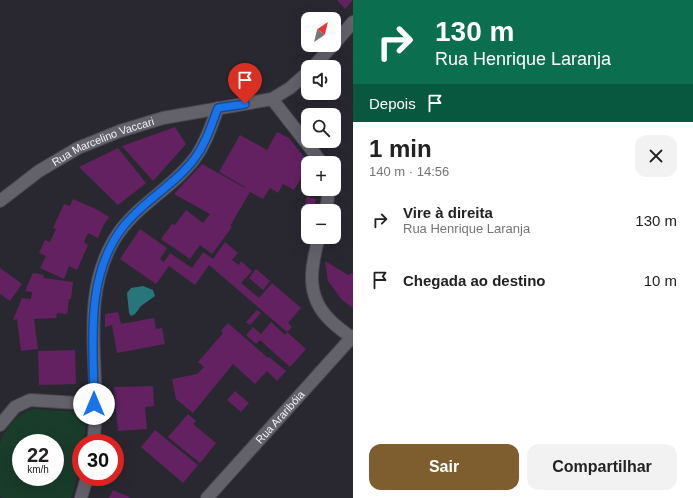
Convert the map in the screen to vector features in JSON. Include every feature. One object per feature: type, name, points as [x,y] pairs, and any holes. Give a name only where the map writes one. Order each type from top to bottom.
[{"type":"street","points":[[341,35],[353,22]]},
{"type":"street","points":[[319,60],[326,52]]},
{"type":"street","points":[[301,78],[290,88],[272,99],[317,156]]},
{"type":"street","name":"Rua Marcelino Vaccari","points":[[0,201],[39,171],[78,148],[120,131],[148,122],[272,99]]},
{"type":"street","points":[[94,434],[96,418],[94,404],[94,302],[101,270],[114,241],[122,228],[138,211],[178,176],[194,159],[206,141],[218,108]]},
{"type":"street","points":[[317,244],[311,264],[314,295],[320,308],[328,318],[352,338]]},
{"type":"street","name":"Rua Araribóia","points":[[207,498],[352,338]]},
{"type":"street","points":[[0,425],[15,407],[30,400],[94,404]]},
{"type":"street","points":[[81,498],[84,486]]},
{"type":"green space","points":[[32,409],[79,412],[86,417],[85,434],[72,434],[72,486],[74,486],[71,498],[2,498],[0,495],[1,440],[7,429],[21,414]]},
{"type":"water","points":[[143,286],[153,290],[155,296],[141,306],[135,314],[131,316],[129,313],[127,293],[131,288]]},
{"type":"building","points":[[337,0],[353,0],[345,9]]},
{"type":"building","points":[[175,127],[186,144],[153,181],[122,146]]},
{"type":"building","points":[[277,132],[289,138],[303,156],[301,156],[301,178],[294,190],[283,184],[278,193],[270,188],[263,199],[250,192],[230,226],[232,227],[212,254],[200,245],[190,259],[161,239],[172,224],[175,225],[186,210],[203,223],[210,214],[174,194],[202,164],[245,188],[219,172],[240,135],[267,150]]},
{"type":"building","points":[[118,148],[146,183],[118,205],[79,167]]},
{"type":"building","points":[[307,197],[316,199],[315,204],[305,204]]},
{"type":"building","points":[[73,199],[98,210],[109,217],[98,238],[88,233],[84,242],[88,245],[77,270],[69,266],[64,279],[40,268],[46,256],[39,253],[45,240],[50,242],[56,229],[53,228],[64,204],[70,206]]},
{"type":"building","points":[[140,229],[167,248],[160,259],[164,262],[170,253],[192,268],[203,252],[213,259],[225,242],[238,253],[232,260],[239,265],[241,261],[252,271],[241,283],[259,298],[272,283],[301,308],[288,323],[292,327],[287,332],[209,265],[195,285],[169,266],[156,284],[120,259]]},
{"type":"building","points":[[325,261],[348,275],[353,273],[353,308],[342,300],[328,281]]},
{"type":"building","points":[[0,268],[22,284],[10,301],[0,294]]},
{"type":"building","points":[[256,269],[270,281],[263,290],[249,278]]},
{"type":"building","points":[[33,273],[44,275],[43,278],[73,282],[71,299],[69,299],[67,314],[57,313],[56,318],[34,319],[38,349],[21,351],[17,319],[13,320],[22,298],[31,299],[32,292],[25,291]]},
{"type":"building","points":[[257,310],[261,313],[250,325],[246,322]]},
{"type":"building","points":[[118,312],[121,324],[154,318],[156,329],[162,328],[165,344],[117,353],[112,325],[105,327],[105,314]]},
{"type":"building","points":[[271,322],[285,335],[287,332],[306,349],[290,367],[260,340],[256,344],[246,335],[253,327],[261,334]]},
{"type":"building","points":[[228,323],[268,358],[269,357],[286,371],[277,381],[267,371],[255,384],[233,364],[193,413],[176,399],[172,379],[197,374],[204,367],[198,362],[223,333],[221,331]]},
{"type":"building","points":[[75,350],[76,384],[39,385],[38,351]]},
{"type":"building","points":[[153,386],[154,406],[145,407],[147,429],[118,431],[114,387]]},
{"type":"building","points":[[235,391],[249,403],[241,412],[227,400]]},
{"type":"building","points":[[188,414],[196,421],[193,424],[216,443],[200,463],[168,437]]},
{"type":"building","points":[[155,430],[198,465],[183,483],[141,447]]},
{"type":"building","points":[[113,490],[131,498],[109,498]]},
{"type":"route","points":[[94,404],[94,302],[101,270],[114,241],[130,219],[187,168],[206,141],[218,108],[245,104]]}]
